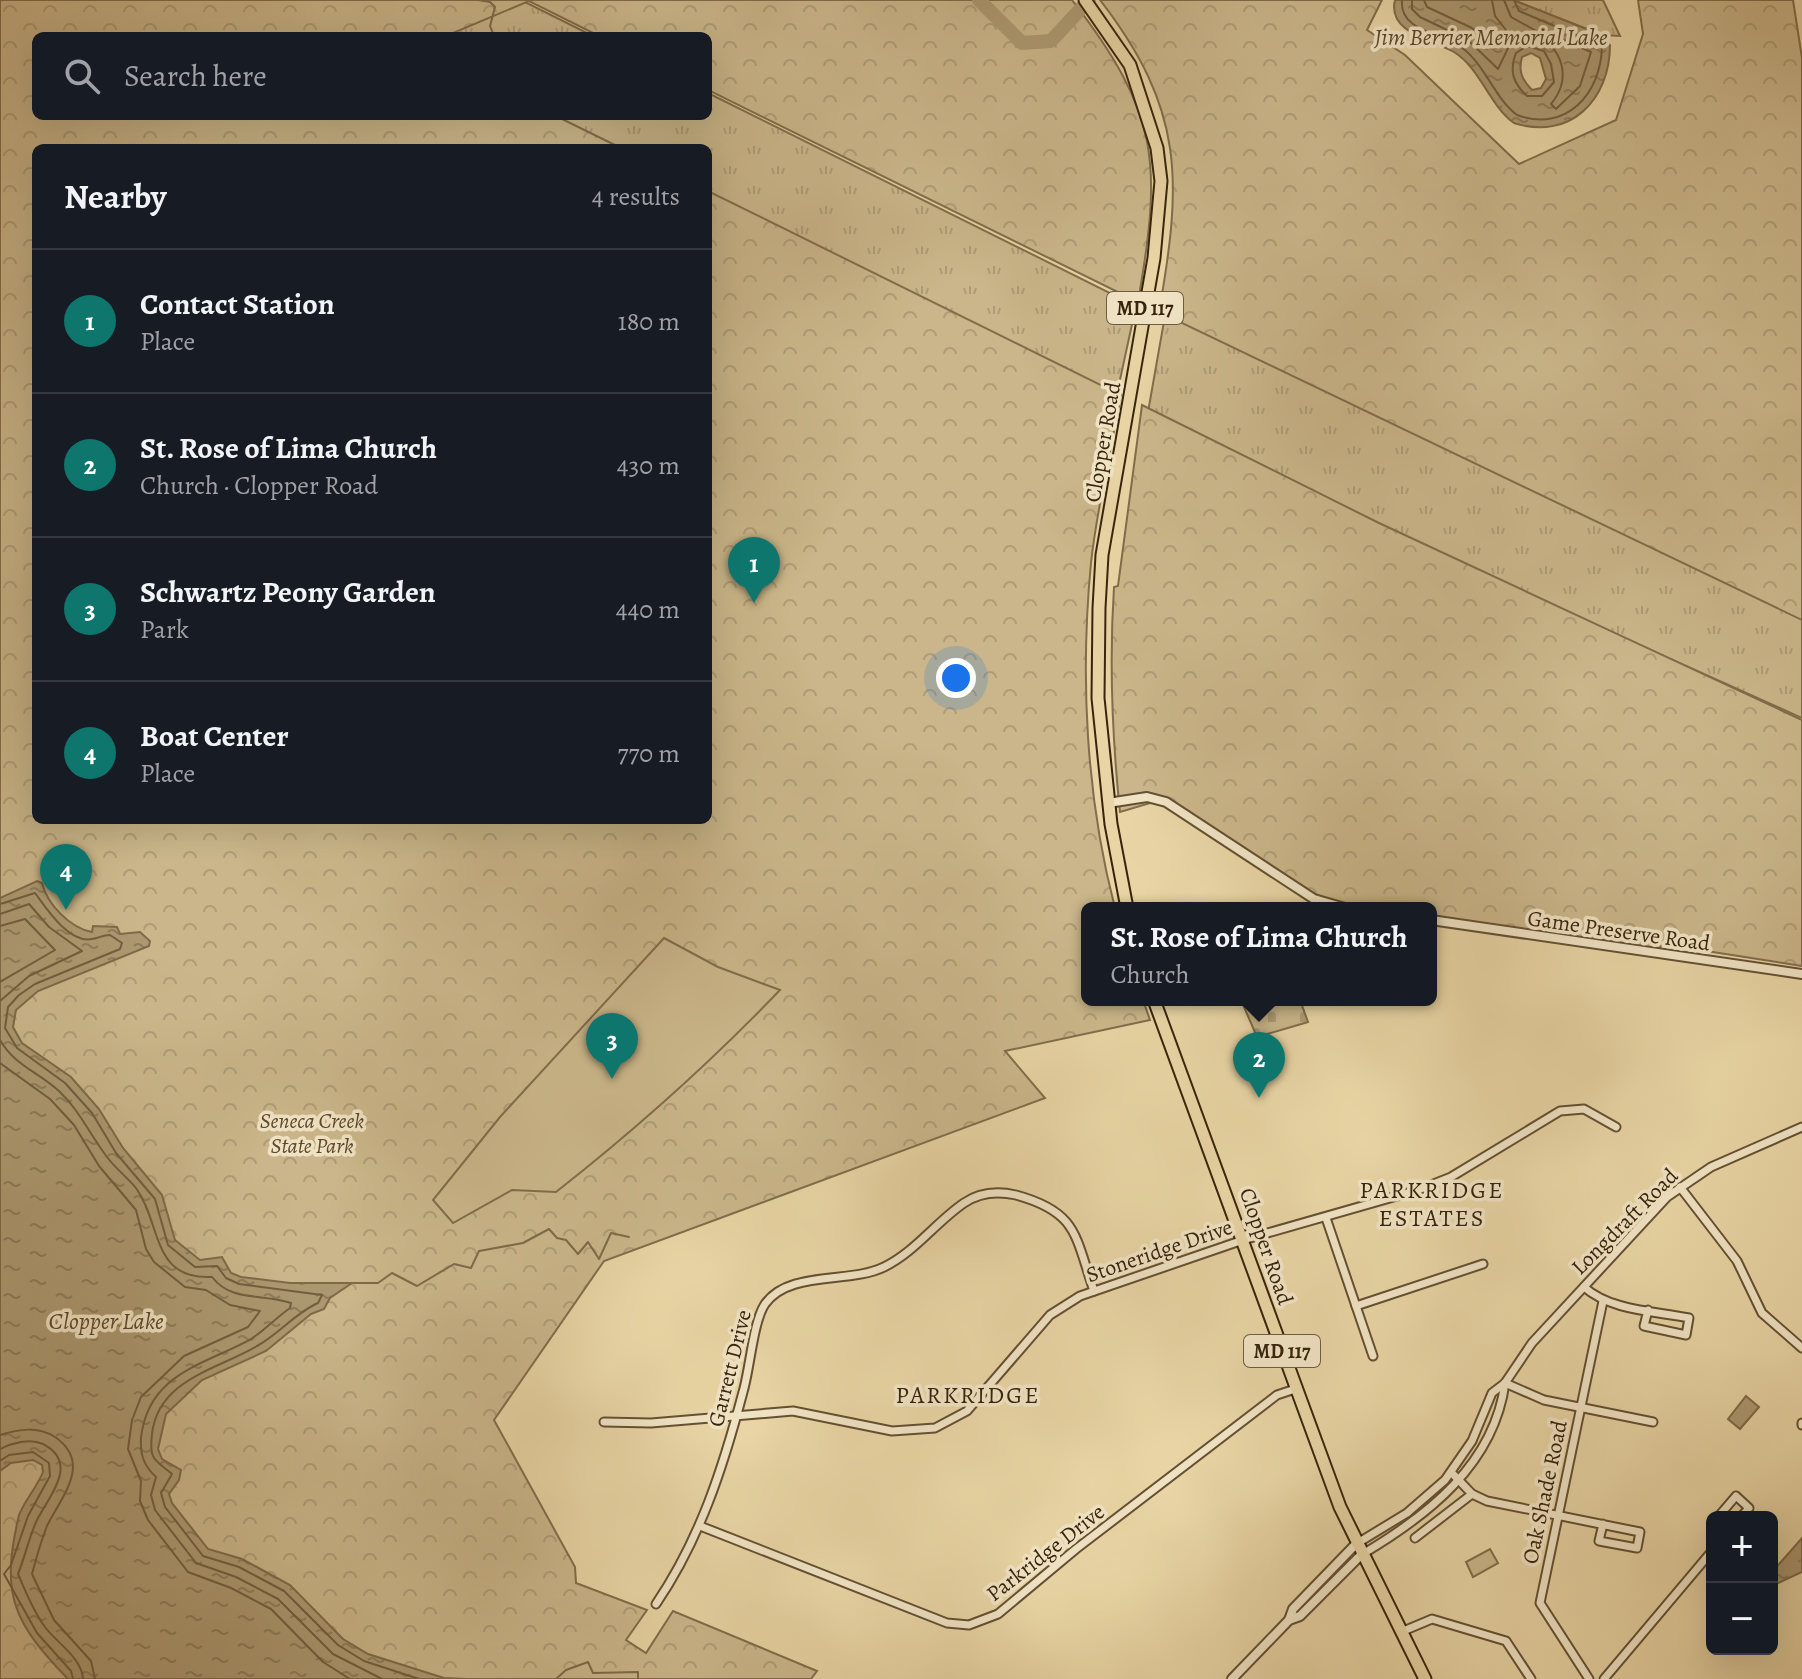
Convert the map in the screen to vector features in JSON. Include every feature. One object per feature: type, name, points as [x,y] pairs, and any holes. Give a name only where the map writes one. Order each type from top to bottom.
[{"type":"main road","name":"Clopper Road","points":[[1085,0],[1117,42],[1140,90],[1157,148],[1161,181],[1154,258],[1102,555],[1098,698],[1108,803],[1126,902]]},
{"type":"main road","name":"Clopper Road","points":[[1156,1006],[1295,1389],[1358,1549],[1425,1679]]},
{"type":"street","points":[[1108,803],[1147,797],[1166,802],[1314,899],[1324,902]]},
{"type":"street","name":"Game Preserve Road","points":[[1437,921],[1802,974]]},
{"type":"street","name":"Stoneridge Drive","points":[[604,1422],[651,1423],[793,1411],[892,1431],[935,1428],[967,1411],[1050,1315],[1094,1291],[1243,1240],[1326,1218],[1451,1177],[1560,1111],[1584,1109],[1616,1127]]},
{"type":"street","points":[[1800,1128],[1802,1138]]},
{"type":"street","name":"Longdraft Road","points":[[1232,1679],[1289,1620],[1300,1616],[1358,1549],[1407,1513],[1451,1472],[1472,1441],[1492,1393],[1505,1383],[1532,1343],[1680,1187],[1711,1167],[1800,1128]]},
{"type":"street","points":[[1680,1187],[1737,1261],[1756,1305],[1802,1348]]},
{"type":"street","name":"Garrett Drive","points":[[656,1604],[679,1569],[700,1526],[737,1415],[762,1308],[769,1299],[794,1285],[851,1279],[884,1268],[908,1252],[964,1202],[982,1194],[1007,1193],[1041,1202],[1062,1215],[1074,1232],[1094,1291]]},
{"type":"street","points":[[1326,1218],[1373,1356]]},
{"type":"street","points":[[1356,1306],[1483,1264]]},
{"type":"street","points":[[1584,1287],[1603,1301],[1689,1318],[1686,1335],[1644,1326],[1648,1310]]},
{"type":"street","name":"Oak Shade Road","points":[[1589,1679],[1540,1603],[1556,1514],[1603,1301]]},
{"type":"street","points":[[1505,1383],[1544,1400],[1580,1410],[1653,1422]]},
{"type":"street","name":"Longdraft Road","points":[[1358,1549],[1414,1522],[1460,1481],[1482,1447],[1503,1400],[1505,1383]]},
{"type":"street","name":"Parkridge Drive","points":[[700,1526],[947,1623],[980,1623],[998,1614],[1076,1549],[1277,1395],[1295,1389]]},
{"type":"street","points":[[1451,1472],[1472,1494],[1487,1501],[1556,1514],[1603,1524],[1640,1532],[1637,1548],[1599,1541],[1603,1524]]},
{"type":"street","points":[[1415,1538],[1472,1494]]},
{"type":"street","points":[[1723,1511],[1736,1496],[1749,1508],[1746,1511]]},
{"type":"street","points":[[1604,1679],[1706,1558]]},
{"type":"street","points":[[1401,1632],[1432,1619],[1506,1641],[1531,1679]]},
{"type":"green space","name":"Seneca Creek State Park","points":[[0,0],[1072,0],[1123,76],[1138,109],[1147,142],[1151,175],[1150,212],[1138,302],[712,92],[712,32],[591,32],[529,1],[455,32],[32,32],[32,120],[564,120],[613,144],[32,144],[32,824],[712,824],[712,193],[1121,395],[1091,563],[1086,649],[1092,780],[1097,823],[1114,902],[1081,902],[1081,1006],[1145,1006],[1150,1020],[1005,1051],[1045,1098],[604,1261],[494,1420],[575,1567],[576,1583],[647,1610],[626,1640],[646,1653],[673,1611],[817,1671],[811,1679],[0,1679]]},
{"type":"green space","points":[[521,0],[585,32],[391,32]]},
{"type":"green space","points":[[1100,0],[1382,0],[1367,30],[1405,55],[1519,164],[1616,120],[1643,34],[1638,0],[1793,0],[1802,58],[1802,620],[1159,312],[1171,223],[1173,185],[1170,148],[1162,113],[1148,77],[1128,40]]},
{"type":"green space","points":[[1513,0],[1603,0],[1620,36],[1602,35]]},
{"type":"green space","points":[[712,95],[1136,306],[1116,398],[712,201],[712,144],[595,144],[546,120],[712,120]]},
{"type":"green space","points":[[1166,310],[1802,616],[1802,718],[1406,540],[1148,412]]},
{"type":"green space","points":[[1142,405],[1379,523],[1802,720],[1802,966],[1661,944],[1660,950],[1437,917],[1437,902],[1335,902],[1298,888],[1275,875],[1167,798],[1120,812],[1112,700],[1114,587],[1118,586]]},
{"type":"green space","points":[[664,938],[718,967],[780,990],[671,1095],[556,1192],[512,1190],[453,1223],[433,1200],[500,1117]]},
{"type":"green space","points":[[1244,1006],[1302,1006],[1308,1022],[1257,1037]]},
{"type":"green space","points":[[1490,1549],[1498,1563],[1473,1577],[1466,1562]]},
{"type":"water","name":"Jim Berrier Memorial Lake","points":[[1395,0],[1513,0],[1602,35],[1610,45],[1603,83],[1594,99],[1569,121],[1534,127],[1514,123],[1498,107],[1463,59],[1405,28],[1394,11]],"holes":[[[1531,53],[1540,58],[1546,79],[1541,88],[1532,90],[1522,75],[1522,57]]]},
{"type":"water","name":"Clopper Lake","points":[[37,881],[42,883],[54,907],[76,926],[92,932],[93,926],[117,927],[120,934],[140,932],[150,941],[149,946],[38,991],[16,1010],[13,1027],[22,1043],[71,1077],[99,1109],[123,1148],[162,1195],[175,1240],[200,1260],[222,1257],[231,1273],[241,1277],[290,1283],[352,1283],[330,1298],[324,1309],[311,1314],[266,1351],[202,1380],[166,1414],[158,1449],[162,1459],[181,1470],[179,1480],[169,1494],[172,1503],[208,1549],[242,1559],[290,1585],[343,1639],[368,1654],[444,1678],[466,1679],[68,1679],[34,1641],[23,1623],[12,1587],[13,1543],[19,1515],[43,1472],[42,1465],[33,1460],[11,1463],[0,1471],[0,898]]},
{"type":"water","points":[[1746,1396],[1759,1407],[1740,1429],[1728,1419]]},
{"type":"water","points":[[1802,1538],[1802,1572],[1778,1583],[1778,1565]]},
{"type":"waterway","points":[[478,0],[490,2],[495,7],[490,26],[492,32]]},
{"type":"waterway","points":[[979,0],[1022,43],[1051,41],[1089,0]]},
{"type":"waterway","points":[[352,1283],[378,1283],[392,1273],[417,1286],[454,1264],[471,1268],[479,1251],[523,1243],[549,1229],[557,1238],[566,1240],[578,1254],[588,1242],[599,1259],[611,1233],[629,1237]]},
{"type":"waterway","points":[[556,1679],[566,1670],[588,1662],[593,1673],[638,1672],[638,1679]]},
{"type":"place","name":"Contact Station","points":[[754,603]]},
{"type":"place","name":"Boat Center","points":[[66,910]]},
{"type":"place","name":"Schwartz Peony Garden","points":[[612,1079]]},
{"type":"place","name":"St. Rose of Lima Church","points":[[1259,1098]]},
{"type":"district","name":"PARKRIDGE ESTATES","points":[[1432,1204]]},
{"type":"district","name":"PARKRIDGE","points":[[968,1395]]}]
